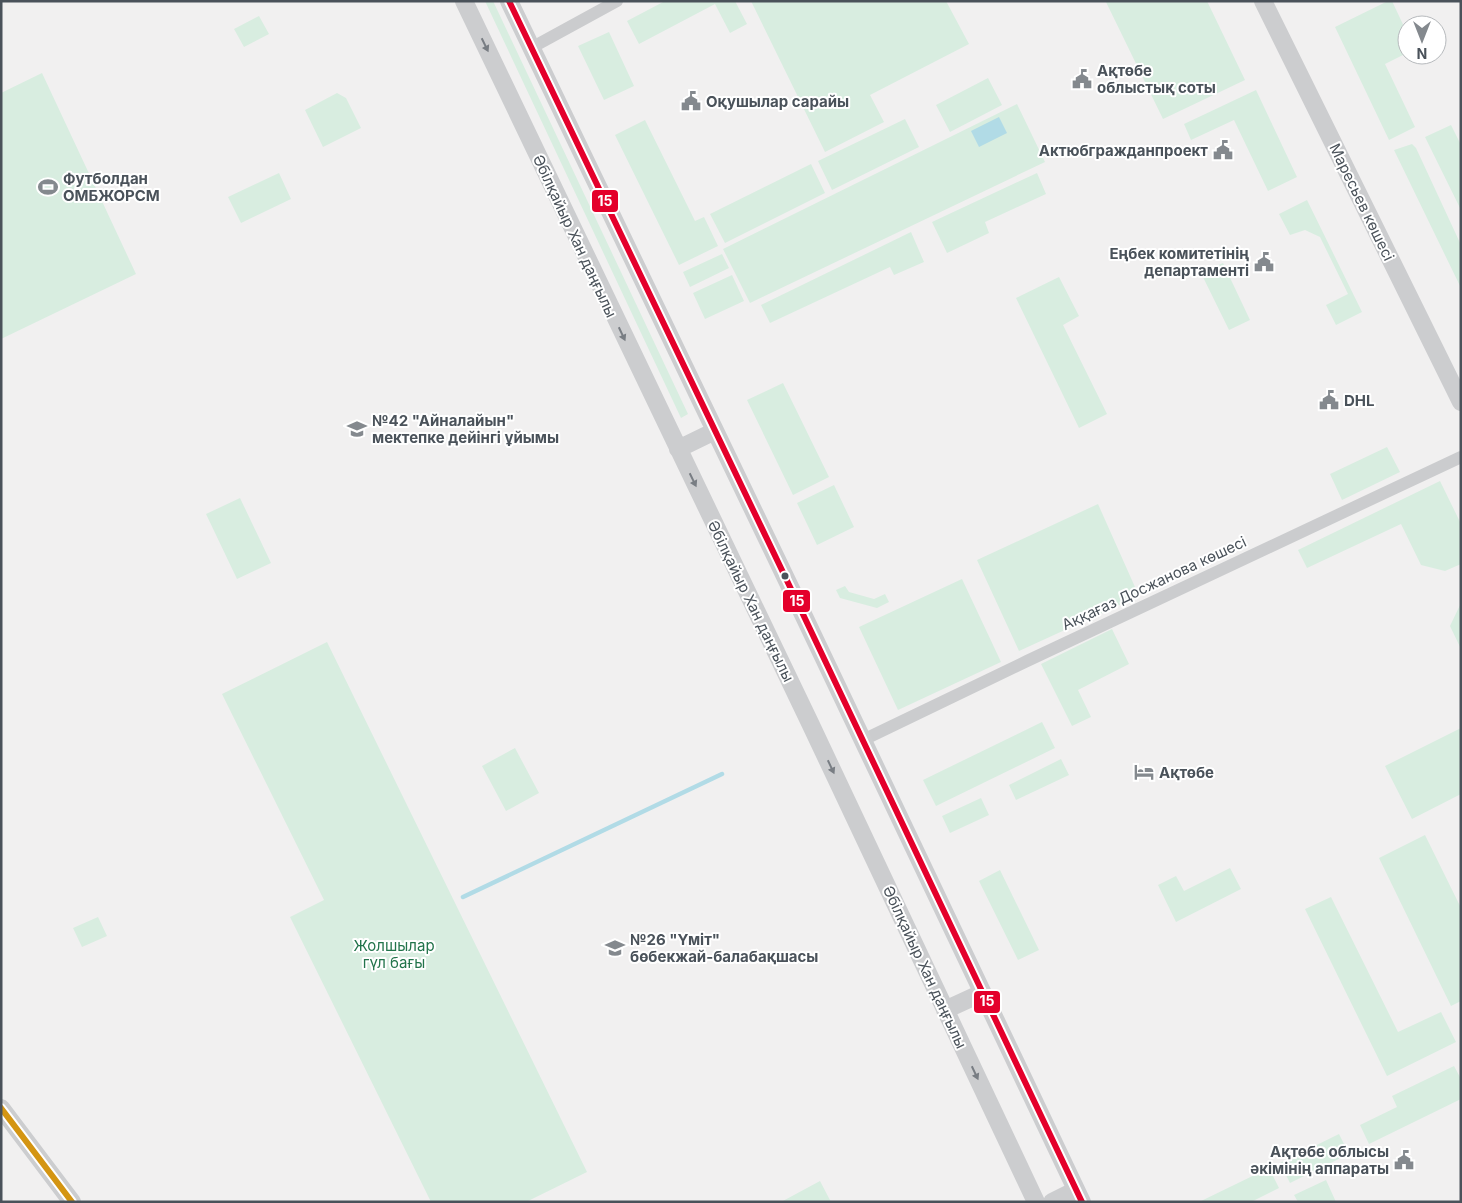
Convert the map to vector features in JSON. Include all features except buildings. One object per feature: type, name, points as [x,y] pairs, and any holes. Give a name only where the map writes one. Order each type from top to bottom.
[{"type":"main road","name":"Әбілқайыр Хан даңғылы","points":[[464,1],[1036,1202]]},
{"type":"main road","points":[[508,1],[1079,1196],[1052,1202]]},
{"type":"main road","name":"Маресьев көшесі","points":[[1263,1],[1461,402]]},
{"type":"main road","points":[[678,449],[715,431]]},
{"type":"main road","points":[[946,1010],[982,993]]},
{"type":"main road","points":[[1,1108],[72,1202]]},
{"type":"street","points":[[531,48],[617,1]]},
{"type":"street","name":"Аққағаз Досжанова көшесі","points":[[862,740],[1461,457]]},
{"type":"green space","points":[[485,1],[493,1],[688,414],[681,418]]},
{"type":"green space","points":[[665,1],[735,1],[747,24],[730,33],[715,4],[639,44],[627,21]]},
{"type":"green space","points":[[751,1],[946,1],[969,44],[870,95],[884,122],[825,152]]},
{"type":"green space","points":[[1107,1],[1207,1],[1245,80],[1163,119]]},
{"type":"green space","points":[[1388,1],[1392,1],[1399,15],[1397,15],[1397,58],[1385,64],[1415,127],[1389,140],[1335,27]]},
{"type":"green space","points":[[259,16],[269,34],[244,47],[234,29]]},
{"type":"green space","points":[[609,32],[634,86],[604,100],[578,46]]},
{"type":"green space","name":"Футболдан ОМБЖОРСМ","points":[[42,73],[136,274],[1,339],[1,93]]},
{"type":"green space","points":[[988,78],[1002,105],[950,132],[936,105]]},
{"type":"green space","points":[[1256,90],[1297,177],[1268,191],[1234,120],[1191,140],[1184,124]]},
{"type":"green space","points":[[337,93],[346,98],[361,128],[323,147],[305,110]]},
{"type":"green space","points":[[1017,104],[1045,162],[750,303],[723,249]]},
{"type":"green space","points":[[905,119],[919,147],[832,190],[818,161]]},
{"type":"green space","points":[[645,120],[695,221],[704,217],[718,246],[679,265],[615,135]]},
{"type":"green space","points":[[1451,125],[1461,145],[1461,210],[1425,137]]},
{"type":"green space","points":[[1412,144],[1416,148],[1461,245],[1461,288],[1394,150]]},
{"type":"green space","points":[[811,164],[825,193],[725,243],[710,214]]},
{"type":"green space","points":[[279,173],[291,199],[241,223],[228,197]]},
{"type":"green space","points":[[1037,173],[1046,194],[985,222],[989,233],[947,253],[932,222]]},
{"type":"green space","points":[[1307,200],[1362,312],[1336,325],[1326,305],[1348,294],[1320,237],[1305,230],[1290,235],[1279,214]]},
{"type":"green space","points":[[911,232],[924,262],[894,275],[890,267],[770,323],[761,305]]},
{"type":"green space","points":[[722,254],[729,268],[690,287],[683,272]]},
{"type":"green space","points":[[1223,263],[1250,320],[1229,330],[1201,273]]},
{"type":"green space","points":[[732,275],[744,301],[705,319],[693,293]]},
{"type":"green space","points":[[1059,277],[1079,316],[1063,325],[1107,414],[1079,428],[1016,298]]},
{"type":"green space","points":[[783,383],[829,477],[793,495],[747,400]]},
{"type":"green space","points":[[1387,447],[1400,472],[1342,500],[1330,474]]},
{"type":"green space","points":[[1440,481],[1461,524],[1461,564],[1445,571],[1421,565],[1401,524],[1307,568],[1298,550]]},
{"type":"green space","points":[[834,485],[854,527],[817,545],[797,503]]},
{"type":"green space","points":[[240,498],[271,563],[237,579],[206,514]]},
{"type":"green space","points":[[1098,504],[1139,596],[1019,651],[977,560]]},
{"type":"green space","points":[[962,579],[1001,662],[898,710],[859,627]]},
{"type":"green space","points":[[845,586],[849,592],[874,599],[885,594],[889,602],[877,608],[840,598],[836,590]]},
{"type":"green space","points":[[1461,603],[1461,649],[1450,626]]},
{"type":"green space","points":[[1112,629],[1129,664],[1078,690],[1091,717],[1072,726],[1041,664]]},
{"type":"green space","name":"Жолшылар гүл бағы","points":[[327,642],[587,1172],[526,1202],[431,1202],[290,917],[324,900],[222,694]]},
{"type":"green space","points":[[1042,722],[1055,748],[936,806],[923,780]]},
{"type":"green space","points":[[1461,728],[1461,794],[1412,819],[1385,766]]},
{"type":"green space","points":[[515,748],[539,793],[506,811],[482,766]]},
{"type":"green space","points":[[1061,759],[1069,775],[1016,800],[1009,785]]},
{"type":"green space","points":[[981,798],[989,815],[950,833],[942,816]]},
{"type":"green space","points":[[1425,835],[1461,908],[1461,1001],[1451,1006],[1379,858]]},
{"type":"green space","points":[[1230,868],[1241,889],[1176,922],[1158,885],[1176,876],[1184,891]]},
{"type":"green space","points":[[1000,870],[1039,950],[1018,960],[979,881]]},
{"type":"green space","points":[[1331,897],[1398,1032],[1441,1012],[1456,1042],[1387,1076],[1305,909]]},
{"type":"green space","points":[[98,917],[107,936],[82,947],[73,928]]},
{"type":"green space","points":[[1454,1066],[1461,1079],[1461,1099],[1369,1144],[1360,1125],[1397,1107],[1392,1096]]},
{"type":"green space","points":[[1339,1134],[1349,1154],[1290,1183],[1280,1163]]},
{"type":"green space","points":[[1269,1168],[1279,1188],[1251,1202],[1199,1202]]},
{"type":"green space","points":[[1326,1180],[1336,1202],[1298,1202],[1294,1195]]},
{"type":"green space","points":[[820,1181],[831,1202],[781,1202]]},
{"type":"water","points":[[999,117],[1007,133],[979,147],[971,131]]},
{"type":"waterway","points":[[463,897],[722,774]]},
{"type":"transit line","name":"15","points":[[509,1],[1082,1202]]},
{"type":"transit line","points":[[1,1108],[72,1202]]},
{"type":"place","name":"Ақтөбе облыстық соты","points":[[1082,79]]},
{"type":"place","name":"Оқушылар сарайы","points":[[691,101]]},
{"type":"place","name":"Актюбгражданпроект","points":[[1223,150]]},
{"type":"place","name":"Футболдан ОМБЖОРСМ","points":[[48,187]]},
{"type":"place","name":"Еңбек комитетінің департаменті","points":[[1264,262]]},
{"type":"place","name":"DHL","points":[[1329,400]]},
{"type":"place","name":"№42 \"Айналайын\" мектепке дейінгі ұйымы","points":[[357,429]]},
{"type":"place","name":"Ақтөбе","points":[[1144,772]]},
{"type":"place","name":"№26 \"Үміт\" бөбекжай-балабақшасы","points":[[615,948]]},
{"type":"place","name":"Ақтөбе облысы әкімінің аппараты","points":[[1404,1160]]}]
